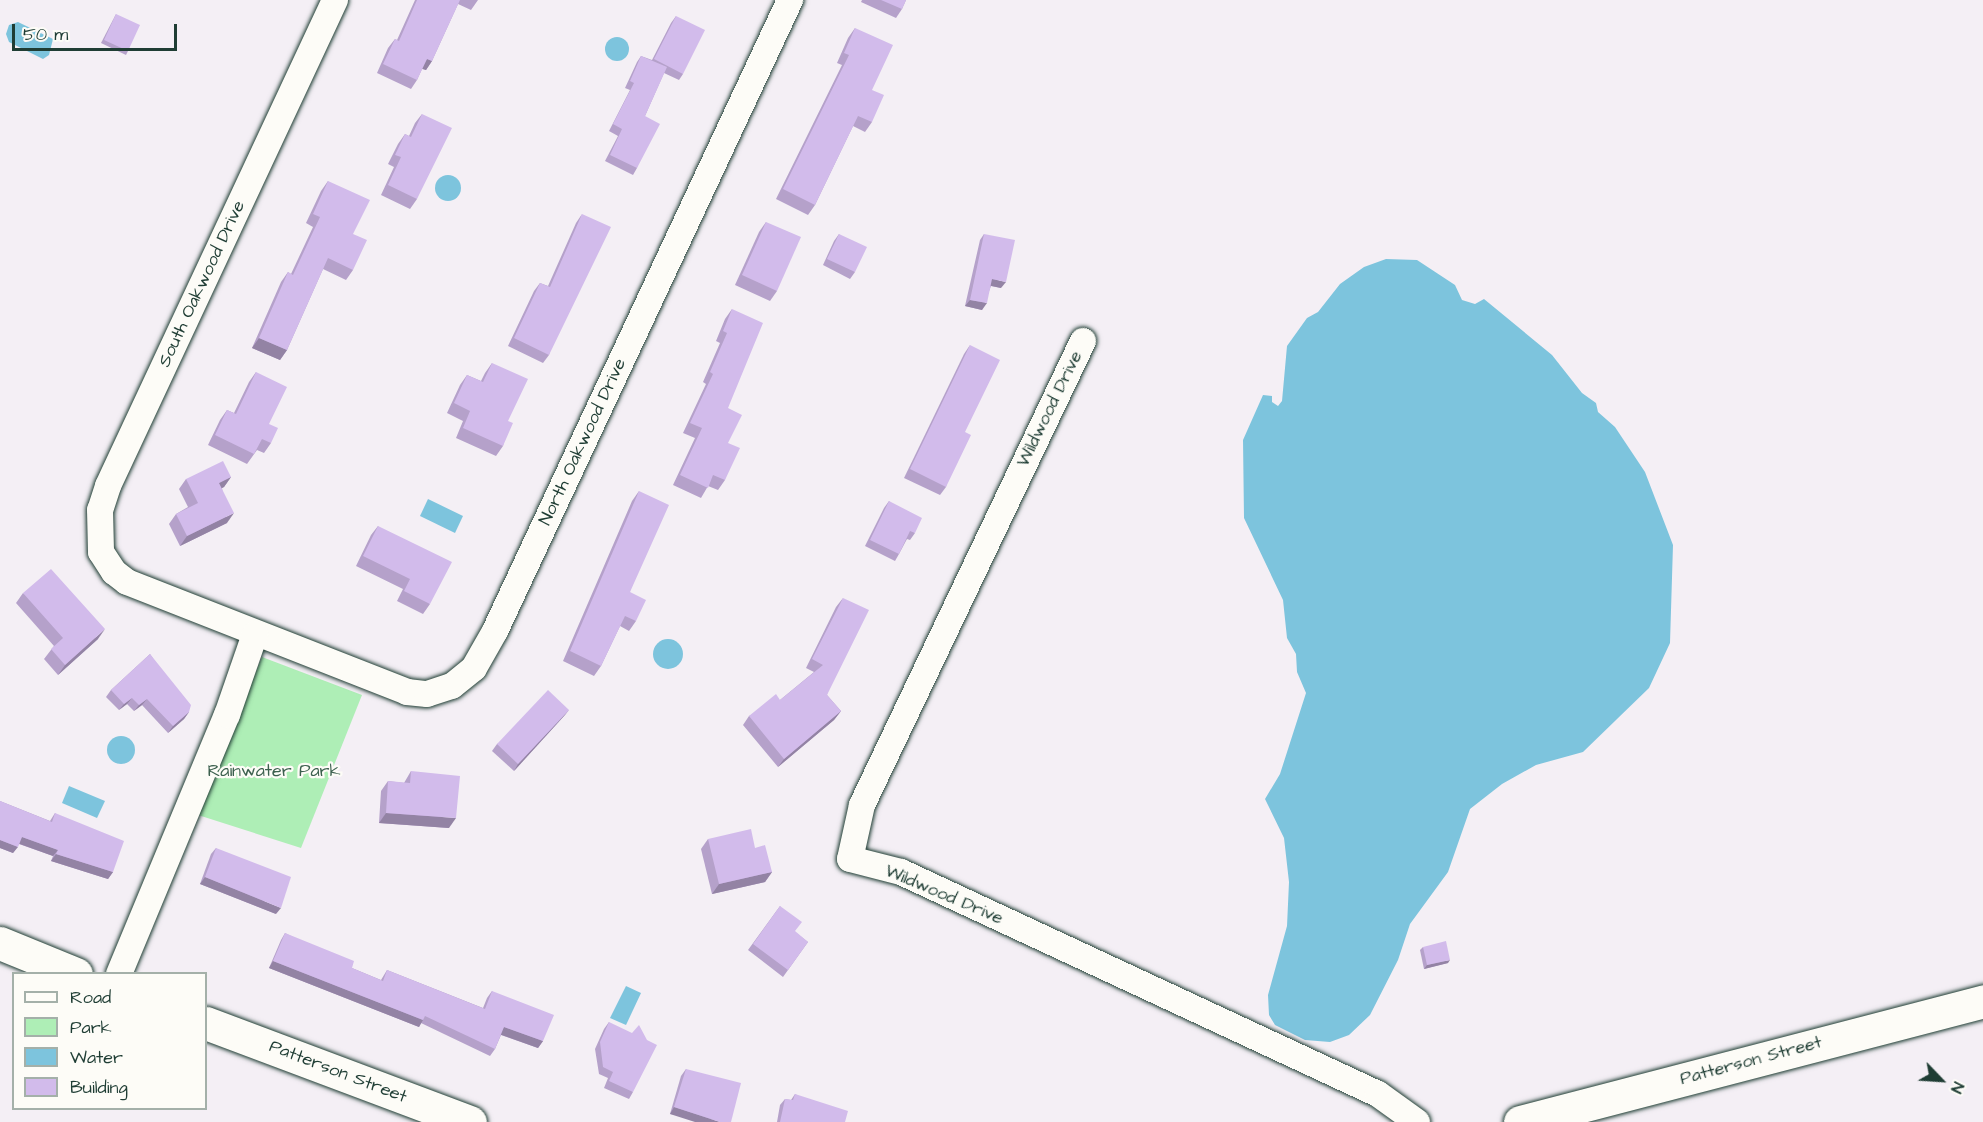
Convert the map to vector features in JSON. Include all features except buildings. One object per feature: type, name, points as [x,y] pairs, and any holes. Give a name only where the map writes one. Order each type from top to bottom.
[{"type":"street","name":"South Oakwood Drive","points":[[114,572],[101,552],[99,529],[100,510],[108,486],[335,0]]},
{"type":"street","name":"North Oakwood Drive","points":[[114,572],[127,582],[406,692],[426,694],[452,686],[474,668],[500,620],[790,0]]},
{"type":"street","name":"Wildwood Drive","points":[[1083,341],[861,805],[850,859],[922,882],[1378,1094],[1417,1122]]},
{"type":"street","points":[[120,972],[227,715],[255,634]]},
{"type":"street","points":[[0,943],[71,972]]},
{"type":"street","name":"Patterson Street","points":[[1520,1122],[1983,1001]]},
{"type":"street","name":"Patterson Street","points":[[207,1023],[470,1122]]},
{"type":"green space","name":"Rainwater Park","points":[[262,657],[362,695],[301,848],[198,815]]},
{"type":"water","points":[[18,22],[53,39],[49,55],[43,59],[9,42],[6,34],[9,25]]},
{"type":"water","points":[[617,37],[625,41],[629,49],[625,57],[617,61],[609,57],[605,49],[609,41]]},
{"type":"water","points":[[448,175],[457,179],[461,188],[457,197],[448,201],[439,197],[435,188],[439,179]]},
{"type":"water","points":[[1386,259],[1417,260],[1455,285],[1462,300],[1475,304],[1484,299],[1552,355],[1582,393],[1596,403],[1598,412],[1615,427],[1645,472],[1673,545],[1670,643],[1649,688],[1583,752],[1536,765],[1502,784],[1470,809],[1448,872],[1410,924],[1398,960],[1370,1015],[1349,1035],[1330,1042],[1305,1040],[1275,1025],[1269,1015],[1268,995],[1287,926],[1289,882],[1284,838],[1265,799],[1280,774],[1306,693],[1297,672],[1296,654],[1287,638],[1283,600],[1244,518],[1243,440],[1263,395],[1272,396],[1272,402],[1278,406],[1282,401],[1287,346],[1307,318],[1318,312],[1340,284],[1364,267]]},
{"type":"water","points":[[428,499],[463,516],[455,533],[420,516]]},
{"type":"water","points":[[668,639],[674,640],[682,648],[682,660],[674,668],[668,669],[662,668],[654,660],[653,654],[654,648],[662,640]]},
{"type":"water","points":[[121,736],[131,740],[135,750],[131,760],[121,764],[111,760],[107,750],[111,740]]},
{"type":"water","points":[[69,786],[105,801],[97,818],[62,803]]},
{"type":"water","points":[[626,986],[641,993],[626,1025],[610,1018]]}]
